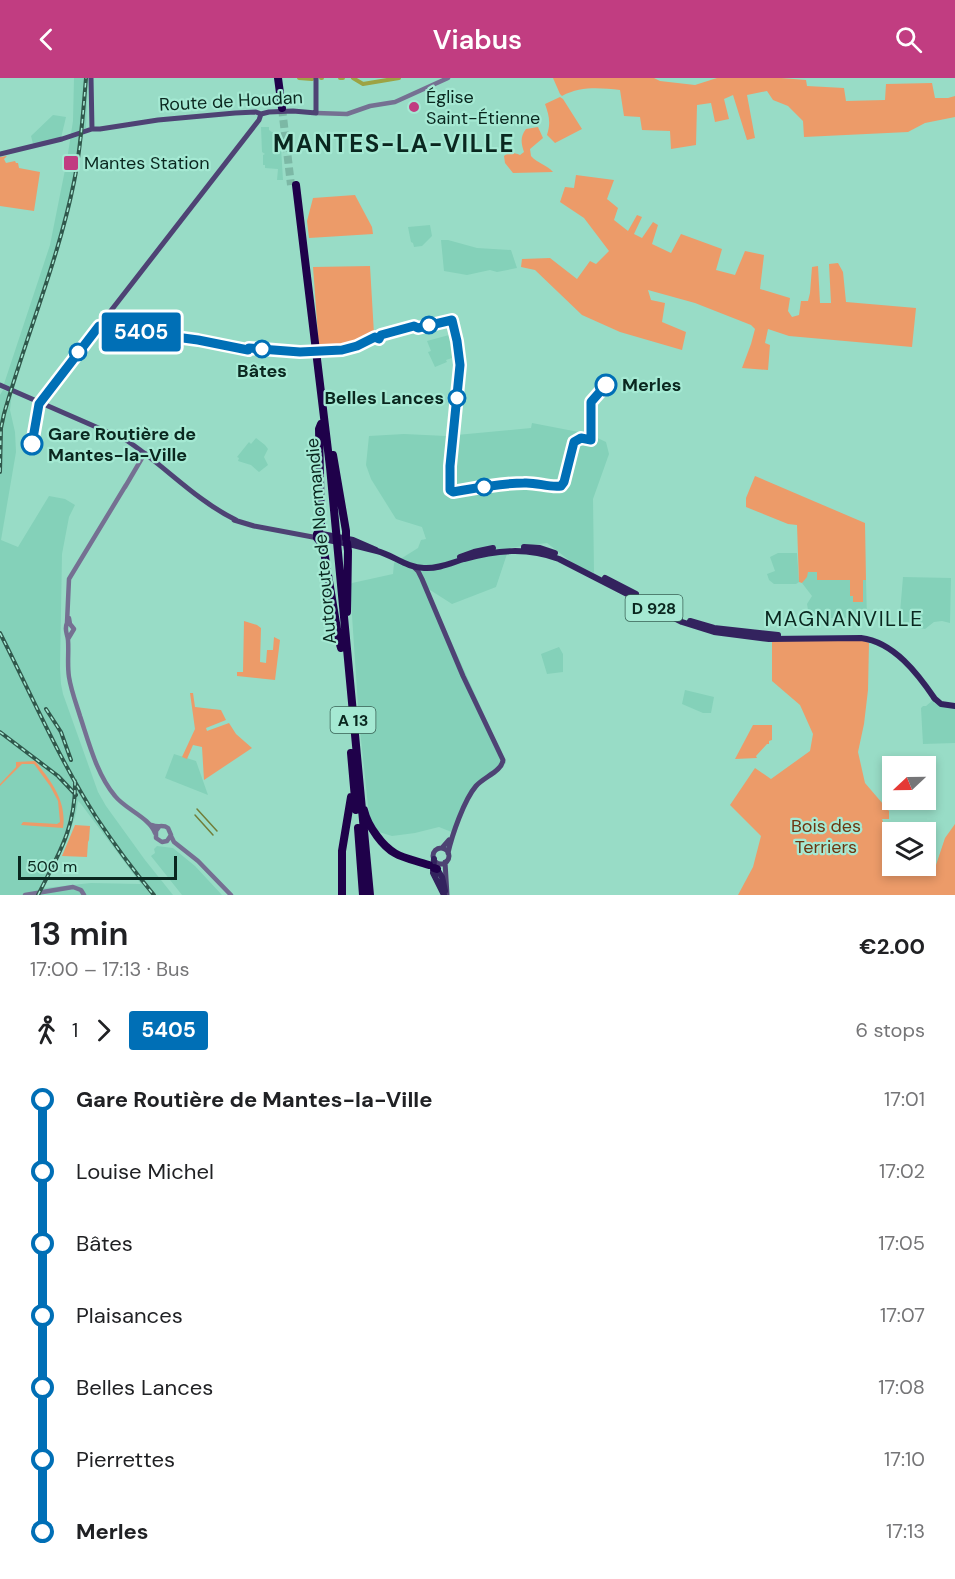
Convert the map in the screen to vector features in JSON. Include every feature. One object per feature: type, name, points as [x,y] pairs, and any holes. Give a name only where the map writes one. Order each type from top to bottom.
[{"type":"highway","points":[[278,78],[284,108],[283,78]]},
{"type":"highway","name":"Autoroute de Normandie","points":[[293,185],[333,531],[345,541],[344,646],[363,895]]},
{"type":"highway","points":[[322,422],[327,423],[345,541],[348,637],[344,646],[339,641],[320,534],[319,429],[322,422]]},
{"type":"highway","points":[[342,895],[342,851],[351,805],[351,790],[356,785],[361,788],[366,816],[384,846],[394,853],[433,865]]},
{"type":"highway","name":"Autoroute de Normandie","points":[[356,785],[370,895]]},
{"type":"highway","points":[[380,840],[394,852],[403,854]]},
{"type":"main road","points":[[91,78],[92,127]]},
{"type":"main road","points":[[316,78],[316,113]]},
{"type":"main road","name":"Route de Houdan","points":[[0,154],[83,133],[92,127],[100,129],[153,120],[235,113],[256,112],[261,114],[291,111],[316,113]]},
{"type":"main road","points":[[40,402],[252,129],[261,114]]},
{"type":"main road","points":[[2,386],[104,429],[131,443],[215,511],[229,519],[320,534],[376,550],[420,569],[445,637],[501,760],[498,768],[481,779],[470,791],[450,839],[433,855],[433,865],[442,877],[445,895]]},
{"type":"main road","points":[[239,521],[263,528],[320,534]]},
{"type":"main road","points":[[263,528],[270,527]]},
{"type":"main road","name":"D 928","points":[[420,569],[485,550],[504,547],[541,549],[560,554],[608,582],[682,618],[700,624],[727,630],[797,638],[873,640],[891,650],[912,670],[935,699],[943,704],[955,706]]},
{"type":"main road","points":[[433,865],[445,862],[449,858],[448,853],[470,794],[481,781],[501,768],[503,761],[463,676]]},
{"type":"main road","points":[[442,848],[448,853]]},
{"type":"main road","points":[[445,862],[445,895]]},
{"type":"street","name":"Route de Houdan","points":[[316,113],[347,114],[370,106],[395,102],[448,78]]},
{"type":"street","points":[[145,454],[72,578],[69,625],[74,629],[68,635],[69,680],[95,761],[108,787],[125,806],[152,825],[168,828],[171,831],[169,838]]},
{"type":"street","points":[[152,825],[159,841],[169,838]]},
{"type":"street","points":[[155,833],[159,827]]},
{"type":"street","points":[[169,838],[198,861],[231,895]]},
{"type":"street","points":[[25,895],[70,888],[78,890],[83,895]]},
{"type":"shaded area","points":[[74,78],[88,78],[86,128],[83,130],[78,170],[59,248],[13,388],[4,384],[50,245],[73,121]]},
{"type":"shaded area","points":[[53,115],[66,117],[61,138],[33,144],[31,136]]},
{"type":"shaded area","points":[[261,127],[269,127],[272,132],[280,132],[283,180],[277,180],[278,169],[265,168],[263,165],[265,154],[262,152]]},
{"type":"shaded area","points":[[430,225],[432,236],[422,246],[414,247],[408,227]]},
{"type":"shaded area","points":[[441,240],[477,248],[511,250],[517,268],[467,275],[444,271]]},
{"type":"shaded area","points":[[449,335],[454,339],[455,357],[435,367],[428,352],[431,351],[427,341]]},
{"type":"shaded area","points":[[3,390],[12,393],[10,410],[15,432],[16,452],[1,540],[18,547],[49,496],[65,499],[75,505],[69,517],[62,554],[60,668],[63,694],[98,792],[145,860],[173,895],[0,895],[0,395]],"holes":[[[78,801],[141,884],[91,883],[44,888],[67,840]]]},
{"type":"shaded area","points":[[532,423],[589,434],[606,442],[609,454],[593,499],[594,573],[574,564],[547,543],[509,548],[496,587],[452,604],[427,588],[506,763],[486,778],[472,793],[454,833],[439,827],[392,836],[379,832],[369,815],[359,721],[350,585],[393,574],[394,563],[418,548],[421,540],[426,539],[422,527],[396,519],[371,479],[366,465],[369,436],[404,434],[446,436],[531,428]]},
{"type":"shaded area","points":[[256,438],[268,449],[264,457],[268,465],[259,472],[251,465],[238,461],[237,457],[249,442],[251,444]]},
{"type":"shaded area","points":[[778,553],[797,553],[799,582],[796,584],[774,584],[769,580],[767,574],[775,571],[770,557]]},
{"type":"shaded area","points":[[808,572],[817,572],[818,580],[866,580],[867,618],[808,618],[807,604],[812,596],[802,583]]},
{"type":"shaded area","points":[[903,577],[951,578],[950,623],[934,622],[925,629],[898,623],[901,617]]},
{"type":"shaded area","points":[[559,647],[563,654],[563,672],[547,674],[541,654]]},
{"type":"shaded area","points":[[685,690],[714,697],[711,713],[703,713],[682,704]]},
{"type":"shaded area","points":[[933,700],[942,707],[955,708],[955,743],[923,744],[921,708]]},
{"type":"shaded area","points":[[174,754],[196,761],[208,795],[165,778]]},
{"type":"shaded area","points":[[157,846],[173,848],[195,866],[222,895],[182,895],[151,856],[155,853],[154,849]]},
{"type":"green space","points":[[553,78],[654,78],[660,81],[695,85],[717,78],[781,78],[806,80],[807,86],[844,88],[846,101],[885,100],[886,84],[932,83],[935,98],[955,96],[955,117],[925,123],[908,132],[804,137],[803,121],[788,106],[773,100],[767,91],[747,95],[755,138],[747,140],[733,95],[724,99],[729,119],[715,122],[711,103],[697,105],[696,145],[671,149],[670,131],[642,130],[640,117],[624,116],[620,90],[583,89],[562,96]]},
{"type":"green space","points":[[560,97],[582,129],[555,143],[547,135],[549,119],[545,104]]},
{"type":"green space","points":[[538,127],[543,138],[530,149],[531,156],[553,172],[513,173],[505,163],[504,156],[510,153],[520,155],[524,152],[522,140],[524,132],[526,129]]},
{"type":"green space","points":[[7,156],[4,159],[6,163],[15,161],[19,168],[40,172],[34,211],[0,206],[0,157]]},
{"type":"green space","points":[[576,175],[614,180],[607,199],[618,208],[614,220],[628,231],[637,215],[642,217],[634,234],[642,238],[653,222],[658,225],[652,244],[671,253],[681,234],[722,249],[716,270],[735,275],[745,251],[764,255],[760,289],[790,298],[788,311],[792,317],[799,315],[801,301],[808,301],[812,267],[818,266],[820,303],[831,303],[829,264],[838,263],[843,272],[846,302],[916,308],[912,347],[789,336],[768,329],[765,343],[770,345],[768,370],[742,368],[755,329],[751,325],[695,303],[648,290],[651,300],[665,303],[662,322],[686,332],[682,350],[620,332],[582,315],[535,270],[521,267],[522,259],[550,258],[577,279],[590,261],[596,264],[609,251],[584,218],[560,202],[565,187],[574,188]]},
{"type":"green space","points":[[355,195],[372,227],[373,234],[309,238],[307,221],[313,198]]},
{"type":"green space","points":[[370,266],[374,334],[348,347],[319,349],[313,267]]},
{"type":"green space","points":[[755,476],[865,523],[866,580],[863,580],[863,602],[853,602],[853,596],[850,596],[850,580],[817,580],[817,572],[808,572],[802,583],[799,582],[797,525],[788,524],[746,507],[746,498]]},
{"type":"green space","points":[[244,621],[261,628],[260,662],[266,663],[267,650],[273,650],[274,637],[280,640],[275,680],[237,676],[237,672],[243,672]]},
{"type":"green space","name":"Bois des Terriers","points":[[856,638],[869,643],[868,690],[858,752],[865,783],[882,803],[882,810],[889,811],[889,819],[882,819],[882,876],[936,876],[936,865],[945,838],[955,824],[955,895],[738,895],[753,867],[761,836],[730,805],[755,768],[771,779],[810,751],[813,734],[800,705],[772,681],[772,640]]},
{"type":"green space","points":[[190,693],[193,693],[195,707],[221,710],[226,720],[206,728],[207,731],[229,723],[236,734],[252,748],[204,780],[202,747],[193,745],[187,759],[182,757],[195,729]]},
{"type":"green space","points":[[753,725],[772,725],[772,740],[756,756],[757,758],[735,759]]},
{"type":"green space","points":[[35,761],[52,784],[60,800],[64,818],[63,828],[21,825],[23,822],[57,824],[60,822],[58,801],[34,764],[22,764],[0,786],[16,767],[16,762]]},
{"type":"green space","points":[[75,825],[90,826],[87,857],[62,856]]},
{"type":"waterway","points":[[299,78],[312,79]]},
{"type":"waterway","points":[[353,78],[363,84],[399,78]]},
{"type":"waterway","points":[[197,809],[217,831]]},
{"type":"waterway","points":[[195,815],[213,835]]},
{"type":"tunnel","points":[[282,108],[291,185]]},
{"type":"railway","points":[[0,472],[1,428],[4,414],[51,270],[74,182],[86,78]]},
{"type":"railway","points":[[0,633],[83,795],[117,847],[154,895]]},
{"type":"railway","points":[[46,709],[61,732],[71,760]]},
{"type":"railway","points":[[0,732],[58,776],[76,795]]},
{"type":"railway","points":[[38,895],[59,854],[69,827],[75,798],[75,781]]},
{"type":"bus line","name":"5405","points":[[32,444],[39,404],[99,326],[198,340],[248,350],[249,348],[303,352],[342,350],[375,337],[379,339],[381,335],[414,326],[418,328],[452,320],[460,365],[450,466],[450,490],[453,492],[514,483],[561,486],[574,442],[581,438],[591,440],[591,402],[606,385]]},
{"type":"place","name":"Église Saint-Étienne","points":[[414,107]]},
{"type":"place","name":"Mantes Station","points":[[71,163]]},
{"type":"place","name":"Bâtes","points":[[262,349]]},
{"type":"place","name":"Merles","points":[[606,385]]},
{"type":"place","name":"Belles Lances","points":[[457,398]]},
{"type":"place","name":"Gare Routière de Mantes-la-Ville","points":[[32,444]]},
{"type":"district","name":"MANTES-LA-VILLE","points":[[394,144]]},
{"type":"district","name":"MAGNANVILLE","points":[[844,619]]}]
